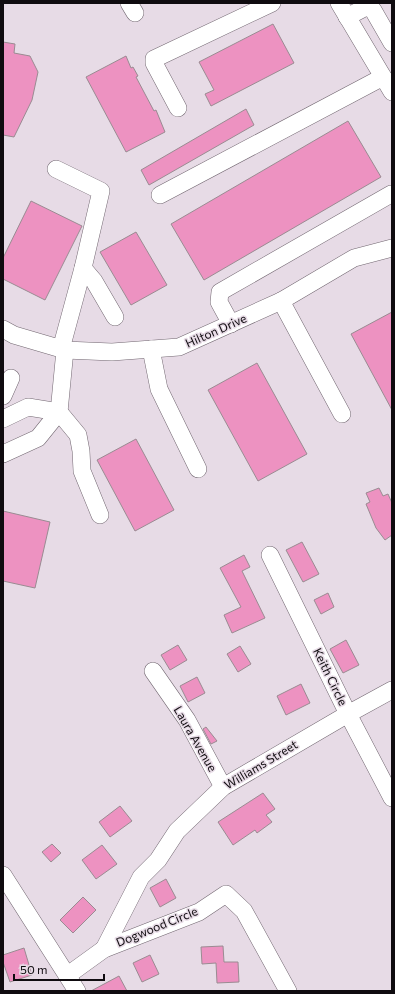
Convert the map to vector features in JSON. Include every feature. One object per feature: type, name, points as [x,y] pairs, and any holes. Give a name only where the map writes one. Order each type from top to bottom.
[{"type":"street","points":[[178,108],[154,63],[154,59],[272,3]]},
{"type":"street","points":[[392,43],[370,5],[343,10],[392,92]]},
{"type":"street","points":[[160,195],[383,77]]},
{"type":"street","points":[[3,454],[38,438],[58,412],[63,350],[100,191],[56,169]]},
{"type":"street","points":[[231,324],[219,302],[220,292],[390,194]]},
{"type":"street","name":"Hilton Drive","points":[[3,330],[63,350],[112,352],[179,347],[281,301],[354,258],[392,248]]},
{"type":"street","points":[[83,268],[94,281],[115,317]]},
{"type":"street","points":[[281,301],[342,414]]},
{"type":"street","points":[[152,349],[159,389],[198,468]]},
{"type":"street","points":[[3,396],[11,378]]},
{"type":"street","points":[[3,419],[28,407],[58,412],[78,434],[81,450],[82,471],[100,515]]},
{"type":"street","name":"Keith Circle","points":[[270,555],[348,714],[392,798]]},
{"type":"street","name":"Laura Avenue","points":[[153,671],[187,720],[223,788]]},
{"type":"street","name":"Williams Street","points":[[104,949],[141,877],[158,860],[177,831],[223,788],[348,714],[392,690]]},
{"type":"street","points":[[3,875],[8,892],[68,975],[77,991]]},
{"type":"street","name":"Dogwood Circle","points":[[68,975],[104,949],[199,912],[226,894],[244,911],[288,991]]},
{"type":"building","points":[[273,24],[294,63],[211,106],[205,94],[214,90],[199,62]]},
{"type":"building","points":[[3,42],[15,44],[14,53],[30,56],[38,72],[32,100],[14,137],[3,135]]},
{"type":"building","points":[[126,56],[131,68],[133,67],[138,76],[136,77],[154,111],[156,110],[165,132],[126,152],[86,77]]},
{"type":"building","points":[[246,109],[254,125],[149,185],[141,170]]},
{"type":"building","points":[[348,121],[381,177],[204,280],[171,224]]},
{"type":"building","points":[[31,201],[82,226],[45,300],[3,279],[3,258]]},
{"type":"building","points":[[136,232],[167,285],[131,305],[100,252]]},
{"type":"building","points":[[392,312],[392,410],[351,334]]},
{"type":"building","points":[[257,363],[307,454],[258,481],[208,390]]},
{"type":"building","points":[[136,439],[174,510],[135,531],[97,460]]},
{"type":"building","points":[[379,488],[383,496],[388,494],[392,503],[392,535],[385,540],[376,528],[366,504],[370,502],[366,493]]},
{"type":"building","points":[[3,511],[50,522],[35,588],[3,581]]},
{"type":"building","points":[[302,542],[319,574],[303,582],[286,550]]},
{"type":"building","points":[[244,555],[250,567],[242,571],[265,618],[232,633],[224,615],[241,607],[220,568]]},
{"type":"building","points":[[328,593],[334,607],[321,614],[314,600]]},
{"type":"building","points":[[346,640],[359,665],[343,673],[330,649]]},
{"type":"building","points":[[178,645],[187,660],[170,670],[161,655]]},
{"type":"building","points":[[240,646],[251,664],[238,672],[227,654]]},
{"type":"building","points":[[197,677],[205,693],[188,702],[180,686]]},
{"type":"building","points":[[301,684],[310,703],[286,715],[277,696]]},
{"type":"building","points":[[206,727],[217,741],[211,744],[203,729]]},
{"type":"building","points":[[263,793],[275,809],[266,815],[272,822],[257,833],[255,830],[233,845],[218,822]]},
{"type":"building","points":[[120,806],[132,821],[110,837],[99,822]]},
{"type":"building","points":[[52,844],[61,853],[51,862],[42,852]]},
{"type":"building","points":[[102,845],[117,864],[96,879],[82,860]]},
{"type":"building","points":[[166,879],[176,898],[160,907],[150,888]]},
{"type":"building","points":[[83,897],[96,910],[73,933],[60,920]]},
{"type":"building","points":[[223,946],[224,962],[238,962],[239,982],[217,983],[216,963],[202,964],[201,947]]},
{"type":"building","points":[[24,948],[32,975],[10,982],[3,962],[3,955]]},
{"type":"building","points":[[150,955],[159,974],[142,982],[133,963]]},
{"type":"building","points":[[119,976],[127,991],[91,991]]}]
